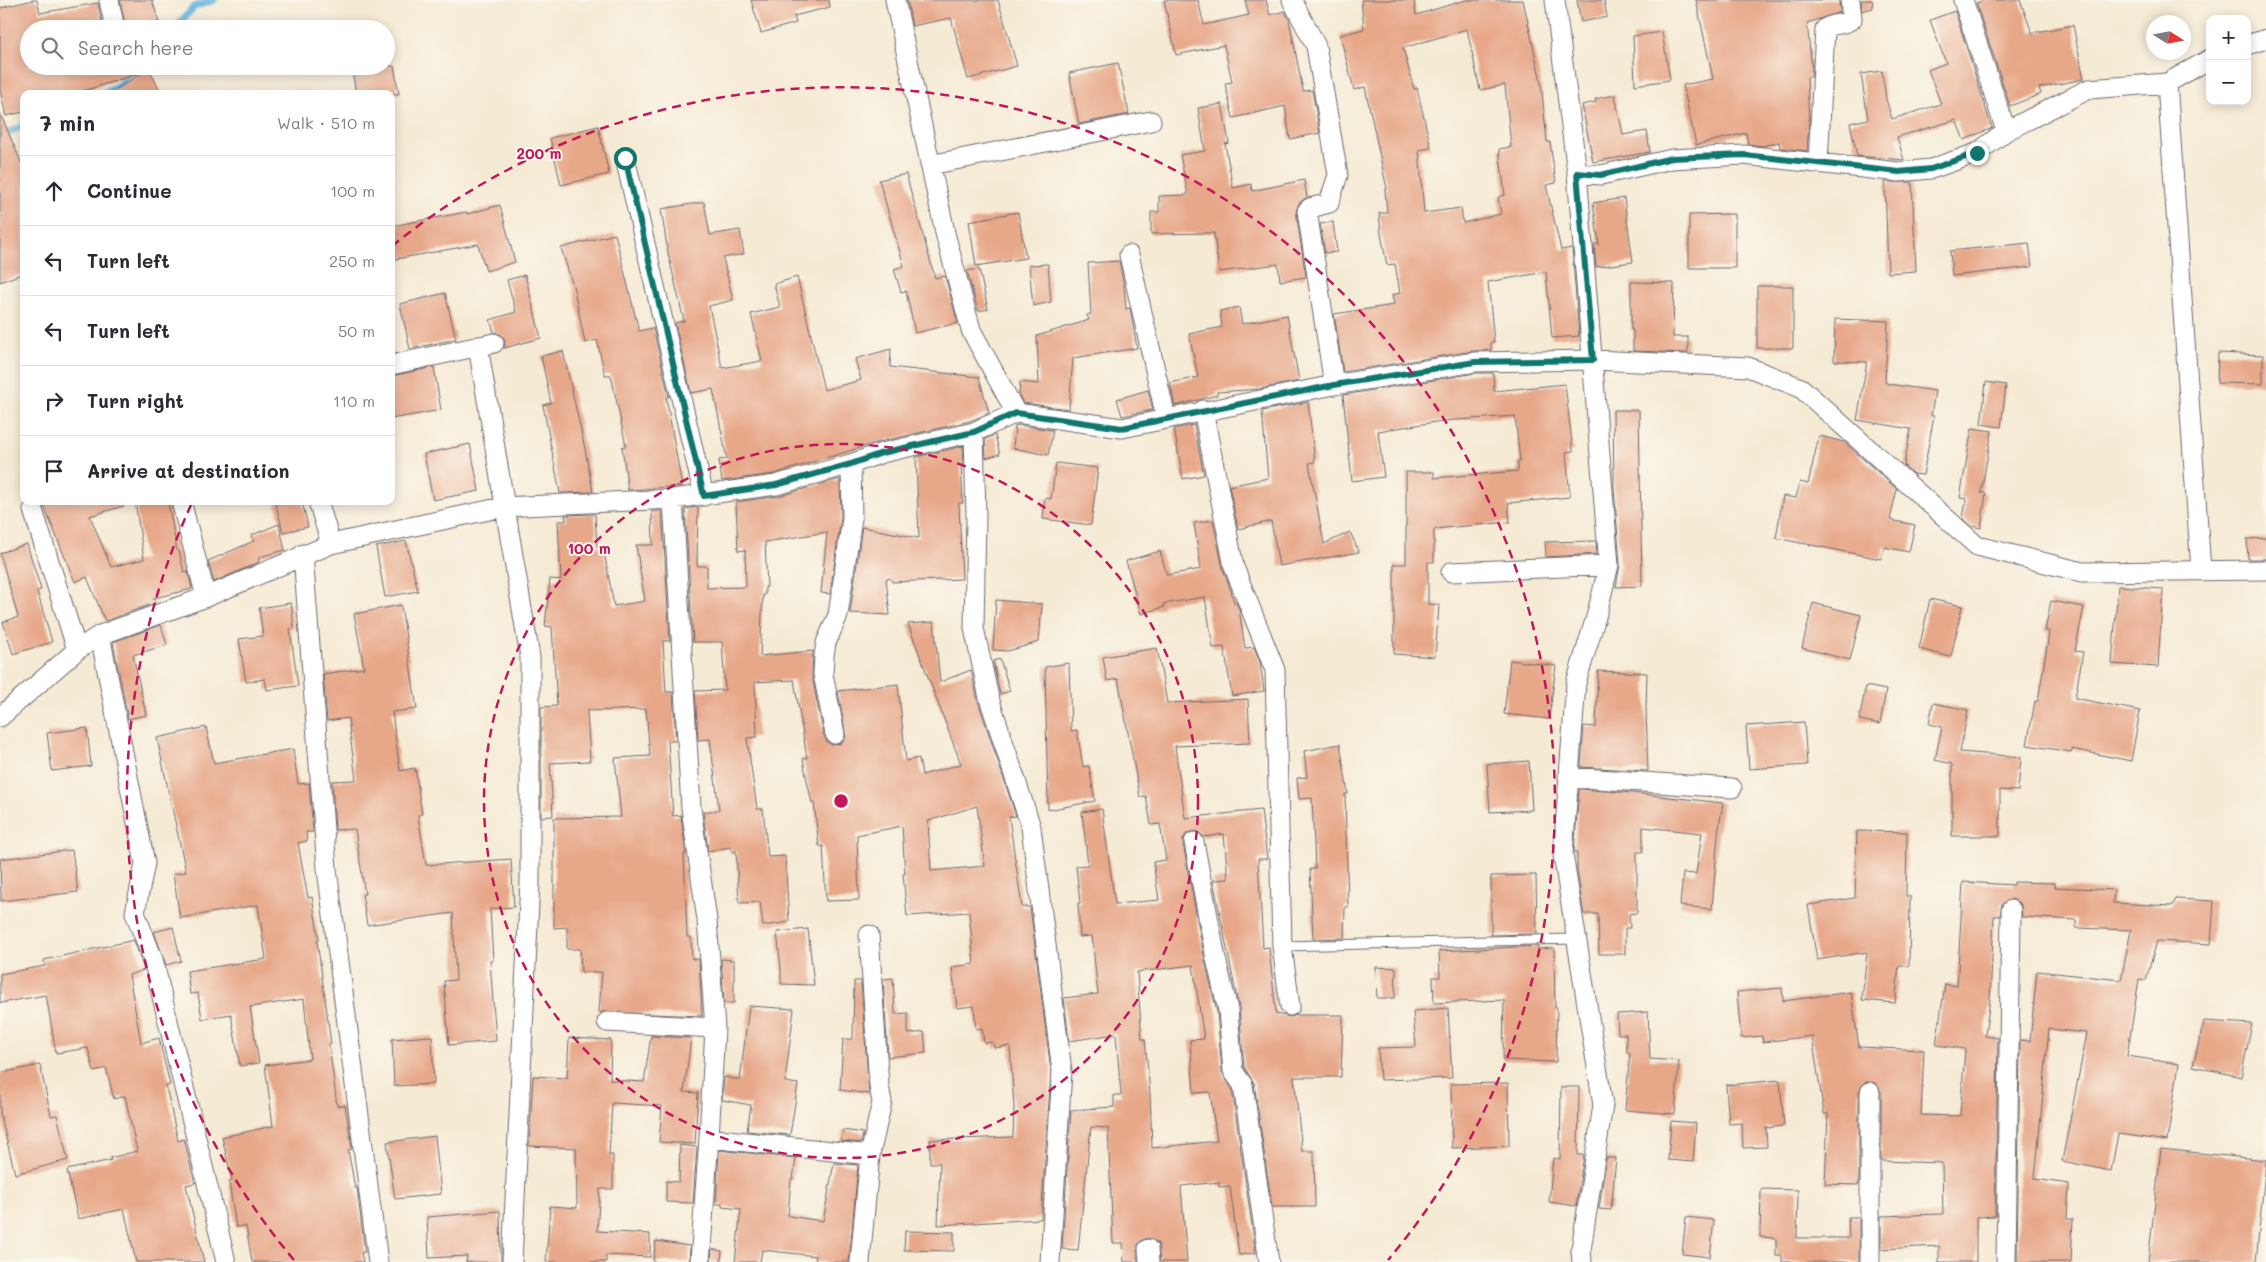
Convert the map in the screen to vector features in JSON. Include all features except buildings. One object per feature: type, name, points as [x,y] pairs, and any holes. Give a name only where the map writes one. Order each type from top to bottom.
[{"type":"street","points":[[109,0],[113,20]]},
{"type":"street","points":[[895,0],[946,238],[970,330],[1016,413]]},
{"type":"street","points":[[1292,0],[1316,46],[1338,175],[1329,203],[1310,208],[1307,211],[1334,385]]},
{"type":"street","points":[[1555,0],[1577,173],[1609,565],[1576,683],[1563,854],[1603,1106],[1581,1250],[1582,1262]]},
{"type":"street","points":[[1818,162],[1825,29],[1828,26],[1849,22],[1852,14],[1850,0]]},
{"type":"street","points":[[1963,0],[2006,131]]},
{"type":"street","points":[[2251,44],[2266,39]]},
{"type":"street","points":[[1577,173],[1601,175],[1672,158],[1735,156],[1818,162],[1899,172],[1931,169],[1977,153],[2006,131],[2089,89],[2167,83],[2208,60]]},
{"type":"street","points":[[2167,83],[2201,570]]},
{"type":"street","points":[[930,165],[1151,121]]},
{"type":"street","points":[[625,158],[704,496]]},
{"type":"street","points":[[1129,255],[1166,418]]},
{"type":"street","points":[[395,364],[486,344],[503,507],[530,657],[530,881],[512,1262]]},
{"type":"street","points":[[0,717],[77,650],[100,635],[206,598],[303,554],[331,544],[503,507],[673,499],[776,485],[851,464],[882,453],[974,432],[1016,413],[1122,428],[1203,410],[1334,385],[1475,362],[1593,360],[1748,367],[1801,388],[1977,546],[2082,572],[2266,570]]},
{"type":"street","points":[[1203,410],[1234,567],[1275,670],[1282,946],[1290,1006]]},
{"type":"street","points":[[974,432],[976,517],[974,628],[989,698],[1031,827],[1062,1071],[1050,1262]]},
{"type":"street","points":[[835,734],[823,674],[824,656],[826,643],[838,615],[852,518],[851,464]]},
{"type":"street","points":[[673,499],[691,808],[707,920],[715,1028],[700,1262]]},
{"type":"street","points":[[182,505],[206,598]]},
{"type":"street","points":[[319,505],[331,544]]},
{"type":"street","points":[[33,510],[77,650]]},
{"type":"street","points":[[303,554],[327,869],[378,1262]]},
{"type":"street","points":[[1451,572],[1609,565]]},
{"type":"street","points":[[100,635],[145,863],[135,913],[153,959],[226,1262]]},
{"type":"street","points":[[1568,777],[1732,788]]},
{"type":"street","points":[[1194,842],[1216,960],[1228,1010],[1233,1071],[1243,1085],[1269,1262]]},
{"type":"street","points":[[2006,1262],[2011,910]]},
{"type":"street","points":[[860,1262],[870,1155],[882,1102],[879,1086],[869,935]]},
{"type":"street","points":[[607,1022],[715,1028]]},
{"type":"street","points":[[1870,1092],[1870,1262]]},
{"type":"street","points":[[709,1138],[870,1155]]},
{"type":"lane","points":[[1282,946],[1575,939]]},
{"type":"waterway","points":[[182,20],[194,7],[214,0]]},
{"type":"waterway","points":[[108,90],[119,85],[129,75]]},
{"type":"waterway","points":[[0,136],[20,128]]},
{"type":"route","points":[[625,158],[704,496],[776,485],[851,464],[882,453],[974,432],[1016,413],[1122,428],[1203,410],[1334,385],[1475,362],[1593,360],[1577,173],[1601,175],[1672,158],[1744,155],[1899,172],[1931,169],[1977,153]]}]
